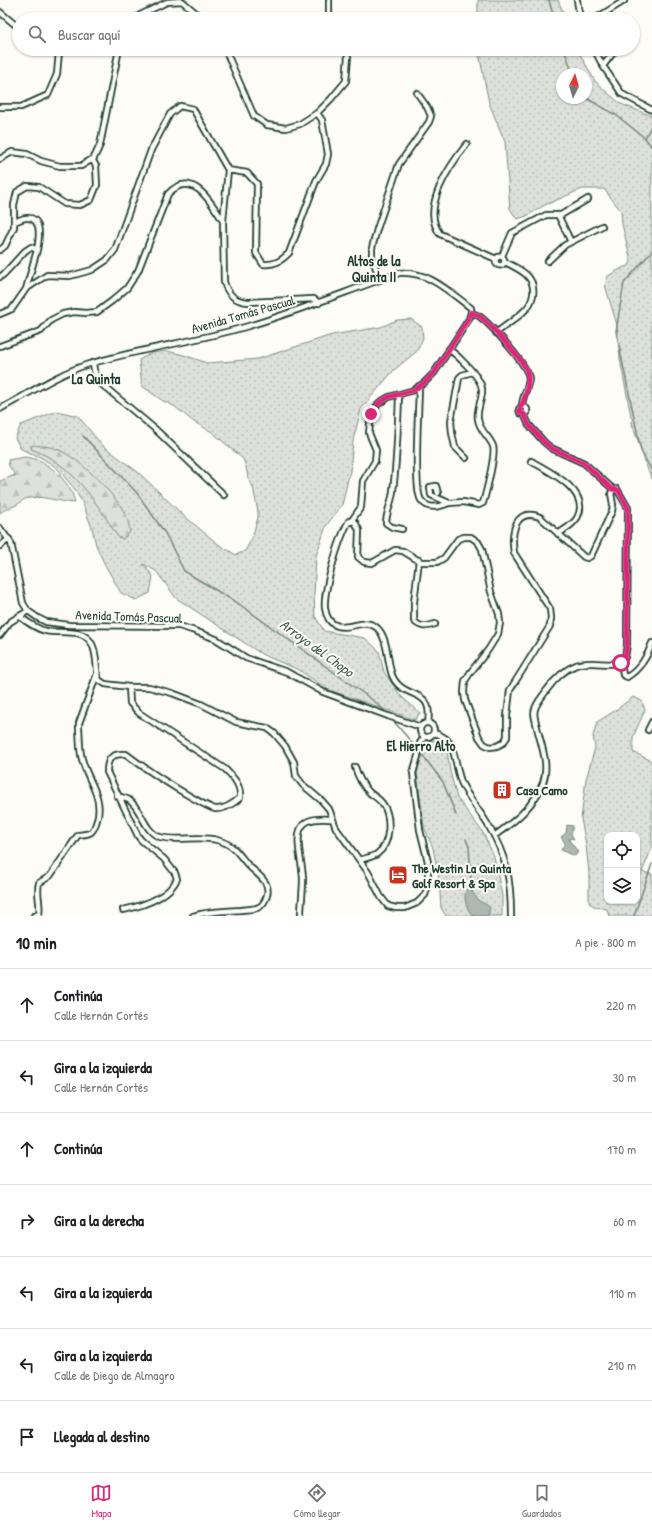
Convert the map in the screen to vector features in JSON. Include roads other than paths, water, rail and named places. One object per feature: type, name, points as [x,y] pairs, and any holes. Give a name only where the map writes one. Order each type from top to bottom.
[{"type":"street","points":[[329,12],[330,0]]},
{"type":"street","points":[[577,0],[579,12]]},
{"type":"street","points":[[146,12],[167,2],[176,1],[182,1],[195,12]]},
{"type":"street","points":[[606,12],[624,1]]},
{"type":"street","points":[[0,12],[12,22]]},
{"type":"street","points":[[0,107],[21,107],[48,95],[57,74],[58,56]]},
{"type":"street","points":[[0,159],[12,152],[26,154],[41,161],[60,166],[81,166],[94,158],[100,145],[118,56]]},
{"type":"street","points":[[227,56],[254,116],[267,125],[286,128],[300,124],[317,113],[331,99],[346,81],[348,56]]},
{"type":"street","points":[[597,56],[602,66],[622,94],[652,110]]},
{"type":"street","points":[[602,66],[610,56]]},
{"type":"street","points":[[380,279],[372,258],[372,248],[377,229],[399,164],[429,122],[431,116],[427,107],[416,94]]},
{"type":"street","points":[[26,289],[47,275],[70,276],[92,270],[107,260],[115,250],[151,150],[170,114],[180,106],[194,109],[228,170],[223,221],[224,282],[227,290],[232,297],[240,301],[248,302],[314,299],[319,303]]},
{"type":"street","points":[[228,170],[246,173],[257,184],[256,253],[263,264],[271,264],[281,261],[289,253],[316,181],[326,164],[328,154],[322,120],[317,113]]},
{"type":"street","points":[[467,144],[452,163],[438,189],[433,220],[435,228],[440,234],[496,259]]},
{"type":"street","points":[[0,250],[5,246],[14,227],[14,205],[17,192],[27,186],[39,187],[65,204],[80,206],[91,200],[97,185],[96,166],[92,159]]},
{"type":"street","points":[[0,346],[41,331],[51,320],[63,314],[74,312],[96,312],[127,288],[138,271],[168,194],[174,188],[180,185],[192,185],[204,193],[223,221]]},
{"type":"street","points":[[496,333],[526,309],[530,304],[533,294],[533,286],[530,279],[519,269],[504,262],[502,256],[512,233],[546,215],[558,215],[588,199]]},
{"type":"street","points":[[558,215],[571,242]]},
{"type":"street","points":[[0,314],[12,309],[26,289],[38,250],[39,235],[37,222],[33,219],[27,218],[14,222]]},
{"type":"street","points":[[548,260],[566,245],[602,226]]},
{"type":"street","points":[[0,276],[4,274],[25,251],[31,247],[38,250]]},
{"type":"street","points":[[496,259],[498,256],[502,256]]},
{"type":"street","points":[[496,259],[496,263],[498,265],[502,265],[504,262]]},
{"type":"street","name":"Avenida Tomás Pascual","points":[[0,409],[65,373],[93,363],[122,355],[244,328],[289,314],[399,273],[408,272],[426,276],[471,308],[471,312]]},
{"type":"street","points":[[428,723],[430,712],[428,704],[423,698],[410,693],[398,685],[392,675],[383,636],[379,629],[373,624],[364,623],[347,627],[338,626],[331,623],[325,609],[325,595],[343,531],[361,507],[363,481],[375,461],[376,450],[369,433],[371,414],[379,403],[389,397],[414,390],[434,373],[469,318],[471,312],[480,316],[522,362],[527,371],[529,379],[522,406],[527,409],[527,412],[524,414],[529,425],[551,448],[584,463],[614,490],[618,490],[628,508],[627,645],[625,657],[621,663],[623,674],[627,678],[644,660],[652,643]]},
{"type":"street","points":[[419,386],[417,477],[420,499],[425,504],[432,507],[440,507],[449,503],[463,502],[479,505],[483,504],[493,455],[493,447],[483,432],[478,420],[482,388],[472,372],[459,357],[449,349]]},
{"type":"street","points":[[93,363],[94,370],[100,383],[156,430],[224,495]]},
{"type":"street","points":[[466,458],[455,447],[451,421],[459,378],[462,375],[472,372]]},
{"type":"street","points":[[399,395],[396,466],[393,495],[386,523],[392,527],[402,528]]},
{"type":"street","points":[[531,461],[560,479],[573,490],[581,503],[576,519],[558,534]]},
{"type":"street","points":[[438,493],[436,486],[430,487],[431,495],[449,503]]},
{"type":"street","points":[[352,520],[355,522],[359,530],[358,557],[364,562],[372,563],[395,550],[403,551],[419,560],[437,562],[444,558],[458,539],[471,537],[478,542],[482,549],[491,592],[499,614],[500,623],[498,634],[488,650],[470,673],[466,681],[464,692],[465,700],[479,737],[484,744],[490,747],[503,743],[507,737],[507,716],[510,690],[550,626],[551,618],[550,609],[514,553],[514,526],[518,519],[525,515],[533,515],[540,518],[587,558],[591,556],[612,511],[611,493],[614,490]]},
{"type":"street","points":[[0,528],[12,543],[23,603],[28,611],[10,622],[0,635]]},
{"type":"street","points":[[0,546],[9,539]]},
{"type":"street","points":[[419,560],[414,602],[414,621],[418,626],[423,627],[435,624]]},
{"type":"street","name":"Avenida Tomás Pascual","points":[[28,611],[46,622],[69,625],[179,626],[216,640],[246,658],[287,672],[323,692],[421,727]]},
{"type":"street","points":[[19,616],[34,626],[46,631],[78,633],[87,636],[92,643],[96,654],[97,674],[79,723],[79,728],[82,759],[98,801],[98,817],[94,830],[89,834],[78,835],[50,876],[39,883],[37,889],[41,906],[39,914],[34,916]]},
{"type":"street","points":[[494,836],[514,822],[529,807],[543,783],[545,759],[534,714],[538,702],[551,684],[561,674],[575,666],[587,663],[611,665],[621,663]]},
{"type":"street","points":[[97,674],[100,680],[106,684],[129,687],[149,686],[201,704],[236,722],[267,728],[274,733],[285,746],[294,762],[296,776],[303,785],[322,801],[328,809],[336,828],[368,872],[381,897],[388,906],[396,908],[405,908],[417,903],[425,895],[428,885],[428,862],[420,830],[413,773],[420,743],[424,737],[432,736],[434,733]]},
{"type":"street","points":[[123,910],[164,895],[171,889],[177,879],[175,873],[164,859],[138,836],[106,772],[107,764],[112,756],[118,753],[126,754],[185,793],[216,809],[235,802],[240,798],[241,792],[237,781],[225,769],[138,713],[130,703],[129,687]]},
{"type":"street","points":[[648,730],[652,722]]},
{"type":"street","points":[[424,737],[421,732],[421,727],[428,723]]},
{"type":"street","points":[[428,723],[434,728],[434,733]]},
{"type":"street","points":[[434,733],[446,739],[451,746],[460,781],[467,795],[488,824],[500,847],[504,858],[511,891],[511,916]]},
{"type":"street","points":[[355,767],[362,783],[382,803],[387,812],[389,824],[387,838],[382,849],[376,854],[360,860]]},
{"type":"street","points":[[117,796],[128,799],[134,805],[151,831],[158,836],[171,839],[200,837],[229,844],[240,853],[267,885],[268,891],[266,899],[260,907],[202,913],[193,916]]},
{"type":"street","points":[[301,916],[303,878],[299,841],[300,830],[304,824],[314,819],[333,819]]},
{"type":"waterway","points":[[549,0],[552,12]]},
{"type":"waterway","points":[[567,56],[571,68]]},
{"type":"waterway","points":[[592,101],[616,115],[645,138]]},
{"type":"waterway","points":[[652,124],[645,138],[652,147]]},
{"type":"waterway","points":[[652,251],[624,283],[616,331],[641,451],[652,471]]},
{"type":"waterway","name":"Arroyo del Chopo","points":[[83,436],[137,493],[165,533],[184,571],[239,604],[378,704],[387,714]]},
{"type":"waterway","name":"Arroyo del Chopo","points":[[391,718],[443,782],[456,815]]},
{"type":"waterway","name":"Arroyo del Chopo","points":[[466,839],[469,847],[472,892]]},
{"type":"waterway","points":[[634,916],[652,864]]},
{"type":"place","name":"Casa Camo","points":[[502,790]]},
{"type":"place","name":"The Westin La Quinta Golf Resort & Spa","points":[[398,875]]},
{"type":"district","name":"Altos de la Quinta II","points":[[374,270]]},
{"type":"district","name":"La Quinta","points":[[96,379]]},
{"type":"district","name":"El Hierro Alto","points":[[421,746]]}]
